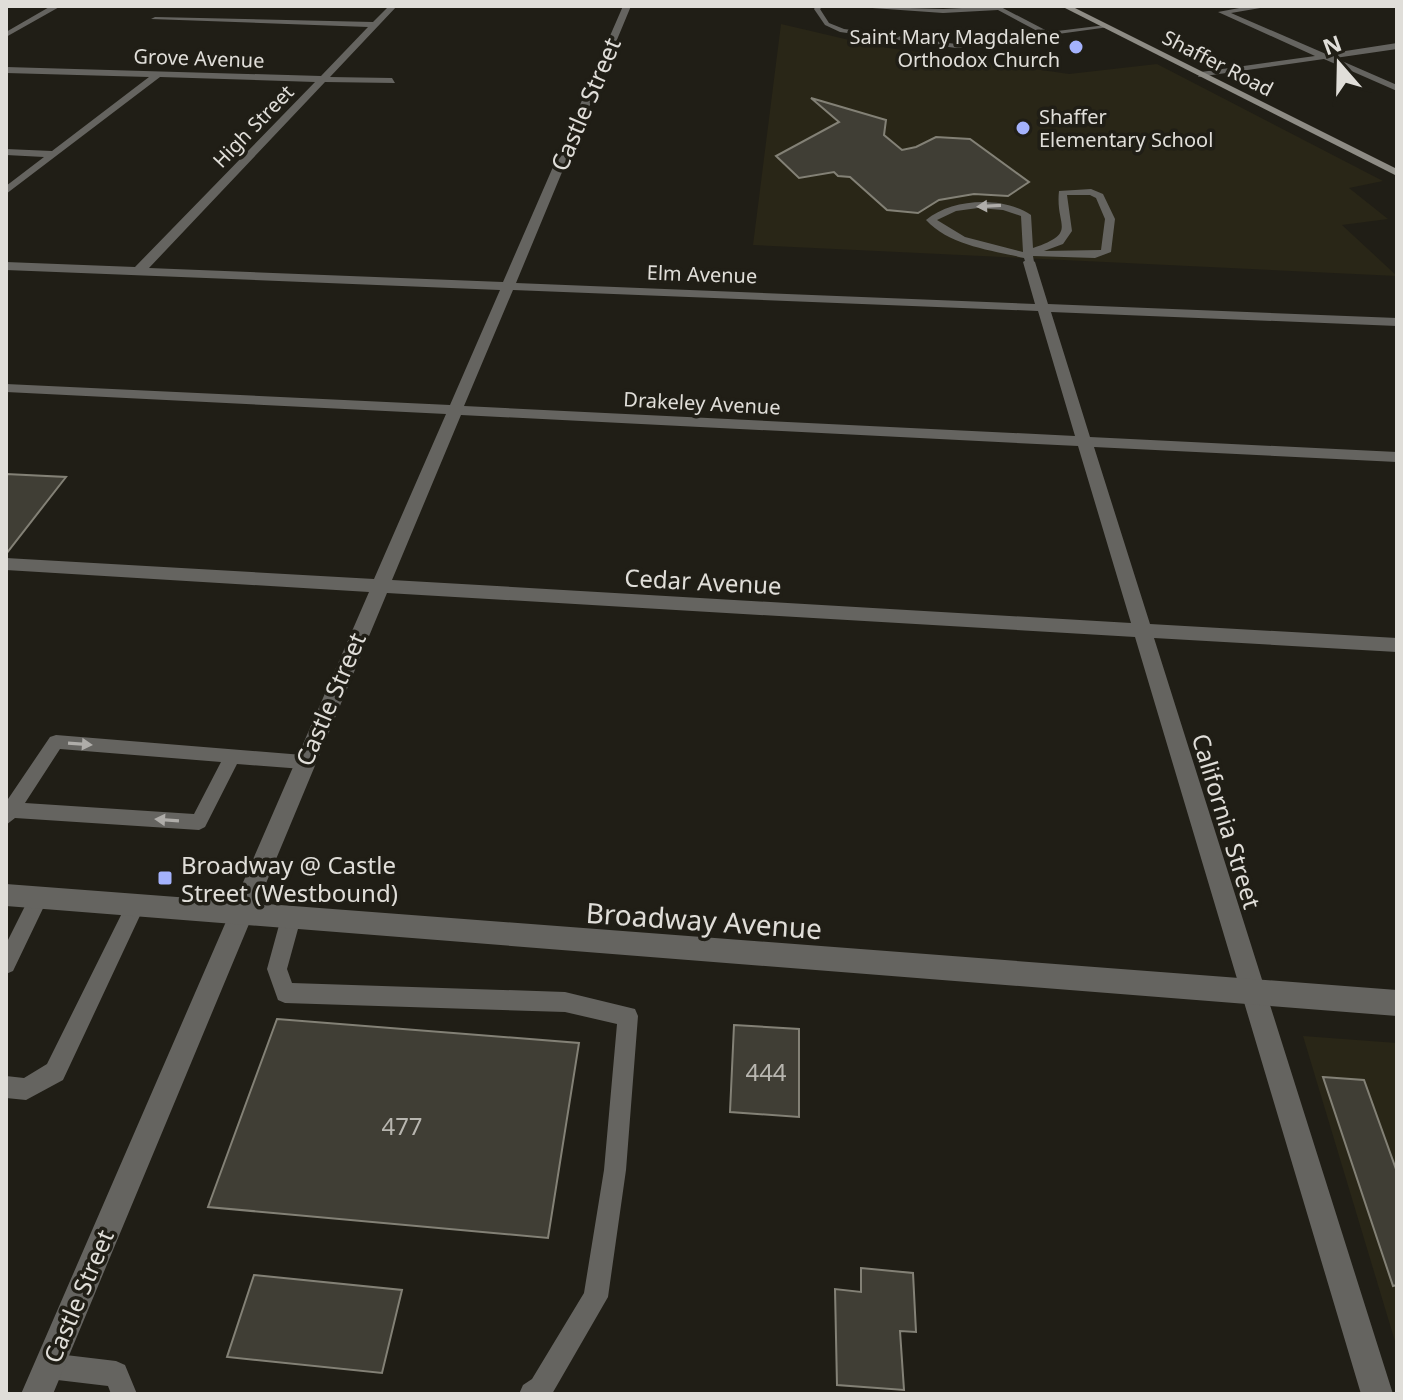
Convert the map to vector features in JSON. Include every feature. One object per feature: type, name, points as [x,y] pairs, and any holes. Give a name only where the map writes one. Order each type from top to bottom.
[{"type":"main road","name":"Shaffer Road","points":[[1065,6],[1397,173]]},
{"type":"street","points":[[6,35],[57,6]]},
{"type":"street","name":"High Street","points":[[138,272],[393,6]]},
{"type":"street","name":"Castle Street","points":[[37,1394],[303,762],[627,6]]},
{"type":"street","points":[[1268,6],[1222,12],[1397,88]]},
{"type":"street","points":[[155,19],[375,25]]},
{"type":"street","points":[[1201,75],[1397,46]]},
{"type":"street","name":"Grove Avenue","points":[[6,70],[392,81]]},
{"type":"street","points":[[6,191],[157,75]]},
{"type":"street","points":[[6,152],[54,154]]},
{"type":"street","name":"California Street","points":[[1028,257],[1377,1394]]},
{"type":"street","name":"Elm Avenue","points":[[6,266],[1397,322]]},
{"type":"street","name":"Drakeley Avenue","points":[[6,388],[1397,457]]},
{"type":"street","name":"Cedar Avenue","points":[[6,564],[1397,645]]},
{"type":"street","name":"Broadway Avenue","points":[[6,895],[1397,1003]]},
{"type":"lane","points":[[820,6],[817,9],[827,24],[842,31],[950,46],[1106,27]]},
{"type":"lane","points":[[847,6],[943,11],[997,7],[1047,34]]},
{"type":"lane","points":[[1028,257],[1026,215],[1013,208],[994,204],[941,212],[931,220],[938,229],[952,235],[1028,257],[1095,255],[1106,252],[1110,219],[1100,196],[1091,192],[1062,193],[1067,231],[1060,242],[1028,257]]},
{"type":"lane","points":[[8,813],[56,742],[303,762]]},
{"type":"lane","points":[[8,813],[199,822],[233,755]]},
{"type":"lane","points":[[6,964],[39,898]]},
{"type":"lane","points":[[6,1087],[26,1089],[55,1072],[136,905]]},
{"type":"lane","points":[[291,918],[277,969],[285,993],[565,1002],[628,1016],[615,1170],[596,1297],[541,1388],[532,1394]]},
{"type":"lane","points":[[49,1366],[116,1374],[124,1394]]},
{"type":"shaded area","name":"Shaffer Elementary School","points":[[781,24],[875,46],[1069,74],[1157,64],[1383,181],[1349,188],[1388,219],[1342,225],[1397,276],[753,245]]},
{"type":"shaded area","points":[[1303,1036],[1397,1043],[1397,1348]]},
{"type":"building","points":[[811,98],[886,120],[884,135],[902,150],[936,137],[970,139],[1029,182],[1008,196],[974,194],[939,200],[918,213],[887,210],[850,177],[838,176],[834,172],[799,178],[776,156],[839,122]]},
{"type":"building","points":[[6,474],[66,477],[6,554]]},
{"type":"building","points":[[277,1019],[579,1043],[548,1238],[208,1207]]},
{"type":"building","points":[[734,1025],[799,1029],[799,1117],[730,1112]]},
{"type":"building","points":[[1323,1077],[1364,1080],[1397,1172],[1397,1285],[1393,1286]]},
{"type":"building","points":[[861,1268],[913,1273],[916,1332],[900,1331],[904,1390],[837,1385],[835,1289],[861,1292]]},
{"type":"building","points":[[254,1275],[402,1290],[382,1373],[227,1357]]},
{"type":"place","name":"Saint Mary Magdalene Orthodox Church","points":[[1076,47]]},
{"type":"place","name":"Shaffer Elementary School","points":[[1023,128]]},
{"type":"place","name":"Broadway @ Castle Street (Westbound)","points":[[165,878]]}]
